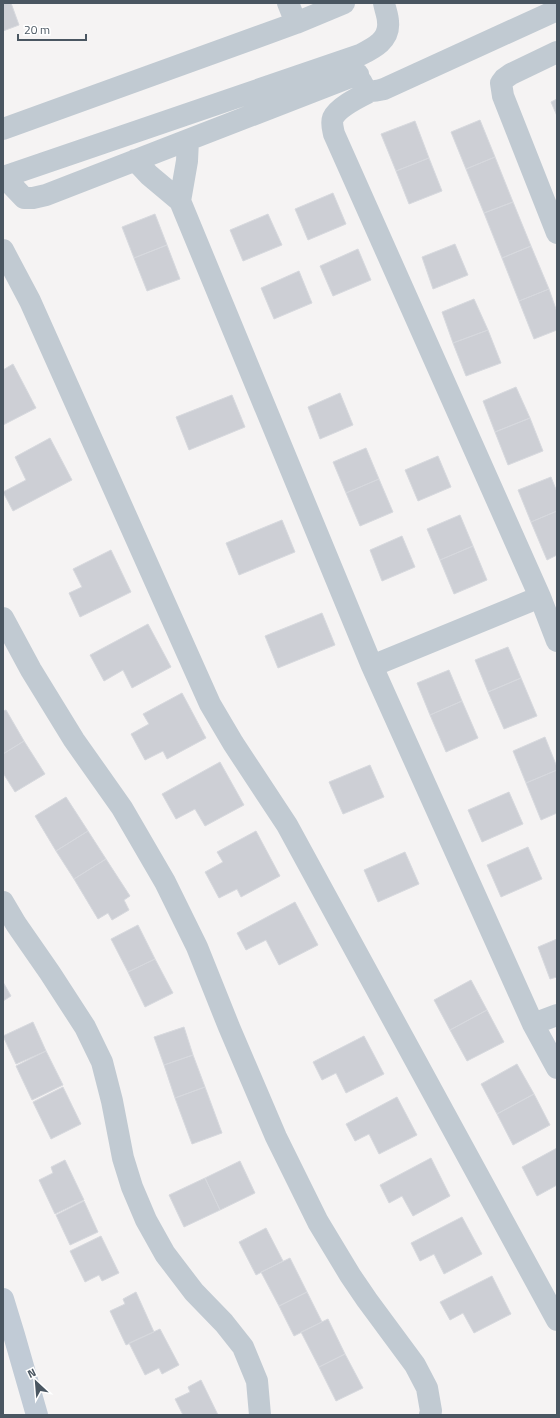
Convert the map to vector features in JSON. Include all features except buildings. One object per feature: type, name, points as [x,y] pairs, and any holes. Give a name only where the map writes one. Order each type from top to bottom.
[{"type":"street","points":[[288,3],[296,23]]},
{"type":"street","points":[[3,129],[296,23],[344,3]]},
{"type":"street","points":[[384,3],[389,23],[386,34],[382,41],[371,49],[360,75],[355,99],[339,111],[333,118],[332,125],[334,134],[540,597],[557,641]]},
{"type":"street","points":[[360,75],[46,195],[33,198],[24,198],[4,177],[360,75],[384,89],[555,18]]},
{"type":"street","points":[[557,52],[511,74],[504,78],[501,83],[503,96],[557,233]]},
{"type":"street","points":[[180,201],[185,174],[188,140]]},
{"type":"street","points":[[135,160],[164,189],[180,201],[372,666],[533,1024],[557,1068]]},
{"type":"street","points":[[3,250],[33,308],[210,704],[233,743],[287,825],[557,1320]]},
{"type":"street","points":[[372,666],[540,597]]},
{"type":"street","points":[[3,618],[31,670],[74,740],[122,808],[165,882],[197,948],[276,1137],[318,1222],[358,1288],[382,1322],[416,1365],[427,1388],[431,1412],[430,1415]]},
{"type":"street","points":[[3,902],[85,1027],[102,1062],[112,1101],[123,1158],[132,1187],[146,1220],[165,1254],[194,1292],[243,1347],[257,1381],[260,1415]]},
{"type":"street","points":[[533,1024],[557,1015]]},
{"type":"street","points":[[3,1299],[37,1415]]}]
